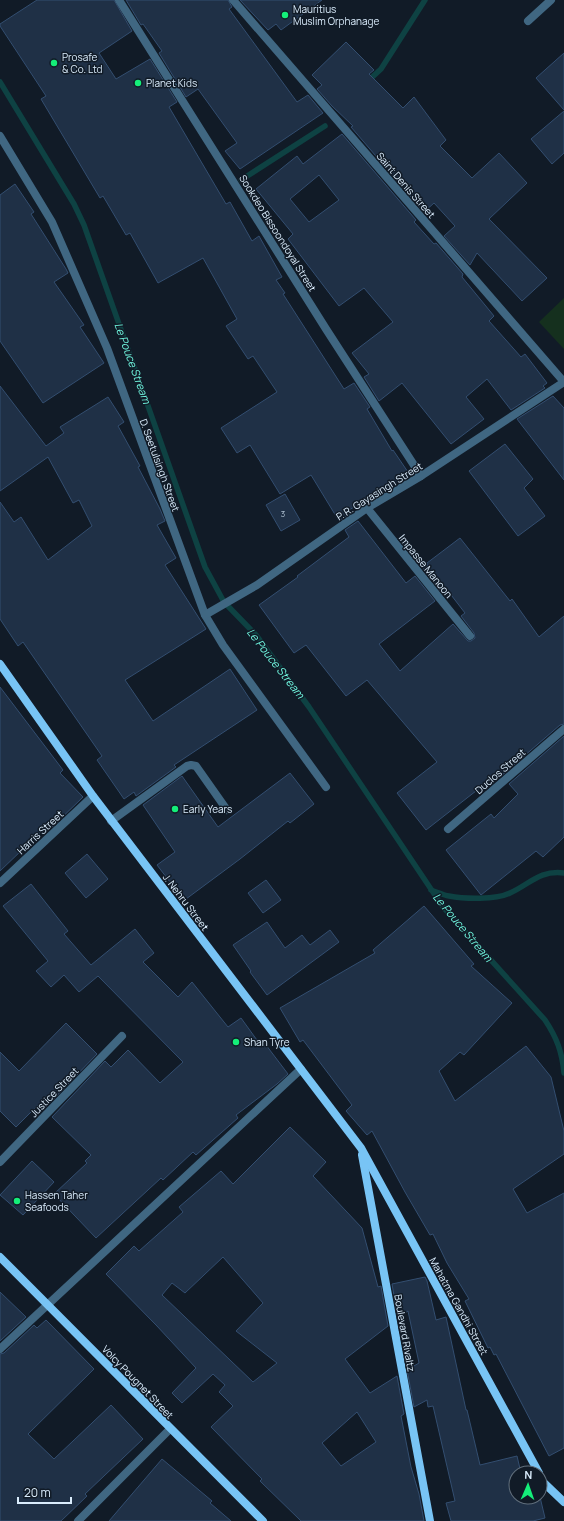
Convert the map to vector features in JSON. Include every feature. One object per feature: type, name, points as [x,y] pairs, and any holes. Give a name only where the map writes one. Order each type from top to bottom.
[{"type":"main road","name":"J. Nehru Street","points":[[0,664],[93,796],[361,1148]]},
{"type":"main road","name":"Mahatma Gandhi Street","points":[[361,1148],[534,1465]]},
{"type":"main road","name":"Boulevard Rivaltz","points":[[361,1148],[430,1521]]},
{"type":"main road","name":"Volcy Pougnet Street","points":[[0,1257],[263,1521]]},
{"type":"main road","name":"Mahatma Gandhi Street","points":[[548,1487],[564,1502]]},
{"type":"street","name":"Sookdeo Bissoondoyal Street","points":[[119,0],[326,329],[421,476]]},
{"type":"street","points":[[235,0],[349,128],[327,104],[235,0]]},
{"type":"street","name":"Saint Denis Street","points":[[235,0],[564,382]]},
{"type":"street","points":[[528,21],[551,0]]},
{"type":"street","name":"D. Seetulsingh Street","points":[[0,136],[52,222],[107,348],[205,615],[223,645],[326,787]]},
{"type":"street","name":"P. R. Gayasingh Street","points":[[205,615],[257,585],[367,508],[421,476],[564,382]]},
{"type":"street","name":"Impasse Manoon","points":[[367,508],[470,636]]},
{"type":"street","name":"Duclos Street","points":[[448,829],[564,729]]},
{"type":"street","points":[[111,820],[187,766],[192,765],[196,766],[227,810]]},
{"type":"street","name":"Harris Street","points":[[0,883],[93,796]]},
{"type":"street","name":"Justice Street","points":[[0,1162],[122,1036]]},
{"type":"street","points":[[0,1349],[301,1069]]},
{"type":"street","points":[[78,1521],[170,1429]]},
{"type":"green space","points":[[564,298],[564,349],[539,322]]},
{"type":"building","points":[[37,0],[114,0],[132,31],[99,53],[116,79],[150,59],[177,102],[169,107],[226,204],[230,202],[252,241],[259,236],[282,277],[276,280],[285,293],[283,294],[344,389],[354,383],[370,407],[367,409],[392,451],[393,450],[410,475],[349,510],[351,513],[339,521],[311,475],[280,494],[250,445],[237,453],[221,428],[277,392],[253,356],[248,359],[226,326],[237,319],[203,258],[158,283],[130,233],[126,235],[103,196],[100,198],[41,99],[46,96],[0,26],[0,24]]},
{"type":"building","points":[[126,0],[228,0],[232,7],[229,9],[297,102],[308,95],[323,113],[240,169],[225,151],[237,143],[198,89],[186,97],[159,53],[162,51],[143,24],[141,25]]},
{"type":"building","name":"Mauritius Muslim Orphanage","points":[[240,0],[322,0],[281,30],[276,24],[268,30]]},
{"type":"building","points":[[346,42],[374,70],[369,74],[403,108],[414,97],[446,140],[440,146],[472,178],[499,153],[527,183],[489,219],[547,278],[522,301],[477,253],[470,265],[444,236],[455,226],[434,203],[424,212],[351,127],[353,126],[317,89],[322,85],[312,75]]},
{"type":"building","points":[[564,53],[564,110],[536,78]]},
{"type":"building","points":[[564,111],[564,153],[552,164],[531,139]]},
{"type":"building","points":[[342,134],[416,220],[414,222],[434,244],[436,243],[463,274],[462,277],[494,316],[489,321],[521,357],[525,354],[547,383],[543,386],[545,388],[511,410],[487,379],[466,397],[484,419],[451,444],[402,383],[379,401],[364,377],[369,374],[352,353],[393,322],[364,288],[339,306],[288,239],[293,234],[256,189],[297,156],[303,164]],"holes":[[[319,175],[339,200],[309,222],[290,199]]]},
{"type":"building","points":[[15,184],[34,212],[31,214],[68,273],[54,282],[84,325],[80,327],[104,363],[43,403],[0,341],[0,195]]},
{"type":"building","points":[[0,386],[46,446],[64,433],[60,427],[108,397],[124,422],[118,426],[140,466],[138,467],[160,509],[165,521],[157,525],[176,558],[165,565],[206,629],[125,680],[153,721],[230,669],[257,710],[174,765],[176,767],[136,796],[134,792],[124,799],[97,760],[102,756],[23,642],[18,646],[0,619],[0,502],[14,522],[21,517],[48,560],[92,526],[79,500],[73,503],[48,457],[0,491]]},
{"type":"building","points":[[553,396],[564,408],[564,480],[517,419]]},
{"type":"building","points":[[505,444],[533,479],[524,488],[545,516],[518,536],[469,471]]},
{"type":"building","points":[[285,494],[300,520],[281,531],[266,505]]},
{"type":"building","points":[[358,521],[406,583],[415,576],[435,601],[379,644],[400,671],[453,624],[468,641],[475,638],[474,633],[461,616],[465,613],[448,591],[443,594],[423,569],[428,565],[427,563],[460,538],[510,601],[512,599],[539,637],[564,616],[564,724],[560,725],[501,776],[499,773],[426,830],[397,793],[437,762],[367,680],[346,696],[306,645],[294,653],[259,605],[349,537],[345,530]]},
{"type":"building","points":[[0,687],[63,770],[60,773],[83,797],[49,830],[46,827],[0,871]]},
{"type":"building","points":[[564,736],[564,837],[543,857],[536,851],[481,895],[446,850],[491,814],[494,818],[518,794],[509,784]]},
{"type":"building","points":[[290,773],[314,804],[290,823],[288,821],[182,902],[168,883],[170,882],[157,865],[175,852],[143,805],[182,776],[218,827]]},
{"type":"building","points":[[87,854],[108,879],[86,898],[65,873]]},
{"type":"building","points":[[266,880],[281,900],[263,913],[248,893]]},
{"type":"building","points":[[31,884],[68,931],[64,934],[91,965],[135,929],[154,953],[143,962],[178,997],[192,982],[228,1027],[241,1018],[262,1047],[266,1045],[288,1074],[236,1115],[238,1118],[196,1155],[193,1152],[163,1180],[161,1178],[96,1238],[54,1194],[87,1163],[85,1161],[91,1155],[52,1117],[105,1061],[111,1067],[128,1050],[160,1083],[183,1062],[98,976],[79,992],[64,975],[51,987],[36,971],[48,961],[3,906]]},
{"type":"building","points":[[424,906],[474,964],[471,966],[512,1003],[464,1055],[460,1052],[439,1071],[455,1101],[526,1046],[551,1077],[564,1131],[564,1154],[513,1189],[527,1213],[564,1193],[564,1448],[549,1456],[496,1354],[494,1355],[490,1347],[488,1348],[465,1301],[469,1299],[447,1263],[433,1234],[430,1235],[405,1192],[372,1131],[367,1135],[346,1111],[352,1105],[303,1040],[300,1042],[280,1008],[375,953],[373,950]]},
{"type":"building","points":[[267,922],[285,948],[302,935],[310,945],[330,930],[339,942],[267,995],[233,945]]},
{"type":"building","points":[[66,1023],[97,1054],[44,1109],[39,1104],[16,1127],[0,1111],[0,1052],[19,1071]]},
{"type":"building","points":[[290,1127],[326,1162],[313,1176],[362,1228],[378,1287],[381,1286],[388,1326],[345,1359],[370,1393],[397,1376],[404,1414],[401,1416],[424,1521],[301,1521],[260,1481],[262,1479],[211,1427],[233,1406],[219,1392],[225,1385],[213,1374],[182,1403],[172,1393],[196,1368],[106,1274],[134,1246],[139,1251],[183,1212],[179,1207],[221,1171],[233,1184]],"holes":[[[223,1257],[263,1303],[236,1331],[277,1363],[253,1382],[162,1295],[172,1283],[185,1293]],[[357,1412],[376,1442],[341,1466],[322,1443]]]},
{"type":"building","points":[[32,1161],[54,1182],[23,1215],[0,1195]]},
{"type":"building","points":[[425,1277],[436,1320],[446,1317],[466,1410],[480,1465],[517,1456],[519,1465],[508,1465],[508,1505],[542,1505],[545,1518],[533,1521],[451,1521],[446,1503],[455,1501],[433,1406],[428,1407],[427,1400],[414,1407],[407,1370],[419,1363],[408,1311],[398,1318],[392,1284]]},
{"type":"building","points":[[0,1292],[26,1317],[0,1341]]},
{"type":"building","points":[[46,1320],[94,1369],[28,1434],[54,1459],[111,1405],[143,1439],[85,1494],[87,1496],[61,1521],[0,1521],[0,1354],[4,1353],[34,1325],[37,1328]]},
{"type":"building","points":[[162,1459],[212,1501],[210,1503],[231,1521],[109,1521]]},
{"type":"waterway","points":[[368,81],[381,69],[425,0]]},
{"type":"waterway","name":"Le Pouce Stream","points":[[0,82],[74,204],[84,225],[205,567],[224,602],[256,635],[309,707],[443,907],[545,1020],[558,1045],[564,1073]]},
{"type":"waterway","points":[[241,180],[325,126]]},
{"type":"waterway","points":[[431,890],[455,897],[497,897],[510,893],[535,878],[548,874],[564,873]]},
{"type":"place","name":"Mauritius Muslim Orphanage","points":[[285,15]]},
{"type":"place","name":"Prosafe & Co. Ltd","points":[[54,63]]},
{"type":"place","name":"Planet Kids","points":[[138,83]]},
{"type":"place","name":"Early Years","points":[[175,809]]},
{"type":"place","name":"Shan Tyre","points":[[236,1042]]},
{"type":"place","name":"Hassen Taher Seafoods","points":[[17,1201]]}]
